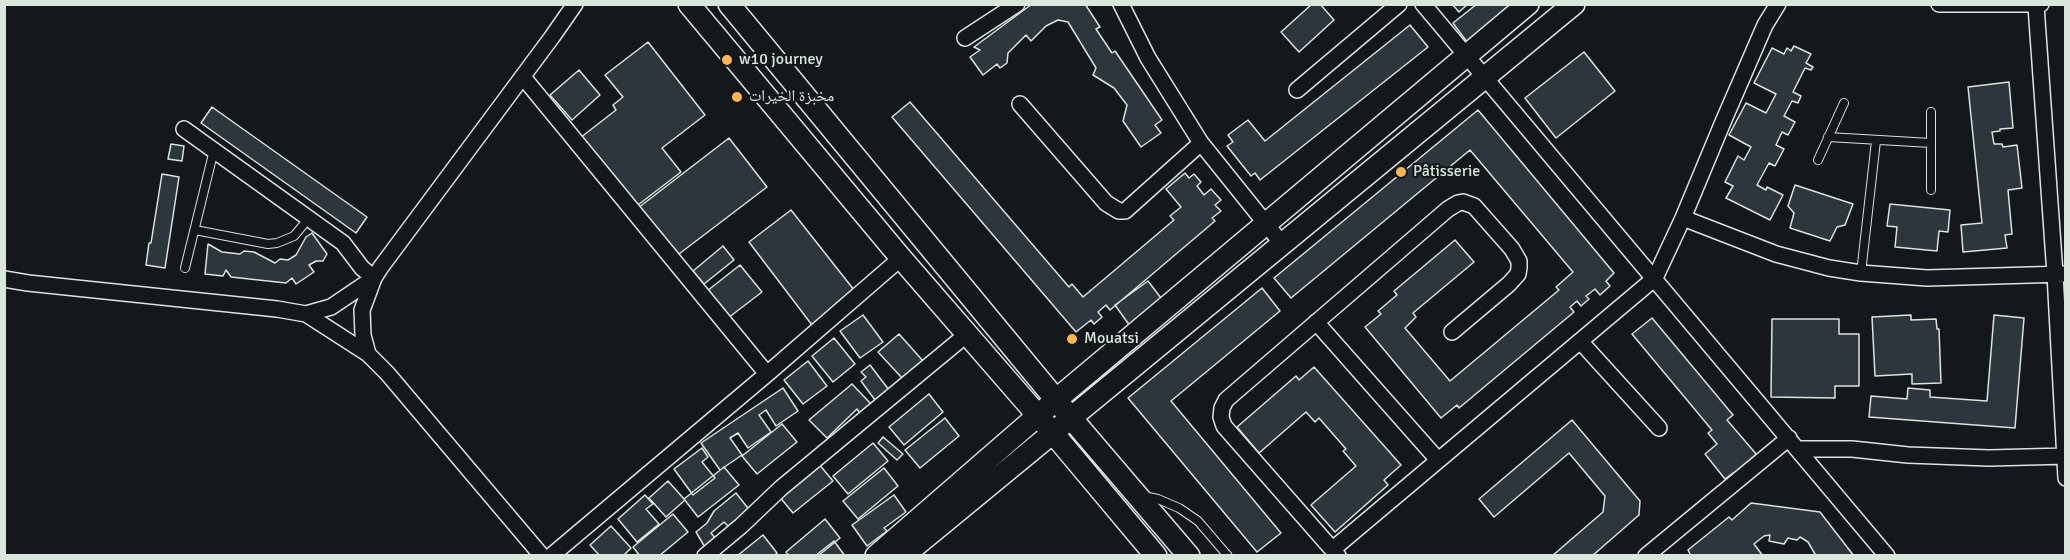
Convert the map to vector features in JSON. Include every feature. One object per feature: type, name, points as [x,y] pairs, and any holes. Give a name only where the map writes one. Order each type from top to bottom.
[{"type":"main road","points":[[689,4],[901,258],[1156,555]]},
{"type":"main road","points":[[729,4],[1071,418],[1189,555]]},
{"type":"main road","points":[[876,555],[1057,399],[1528,4]]},
{"type":"main road","points":[[903,555],[1284,245],[1574,4]]},
{"type":"street","points":[[368,354],[363,335],[362,310],[374,278],[575,4]]},
{"type":"street","points":[[965,38],[1017,4]]},
{"type":"street","points":[[1121,4],[1148,58],[1201,143],[1284,245]]},
{"type":"street","points":[[1297,90],[1399,4]]},
{"type":"street","points":[[1423,4],[1887,555]]},
{"type":"street","points":[[1452,332],[1509,284],[1518,274],[1519,268],[1512,249],[1474,206],[1463,202],[1448,209],[1226,400],[1221,417],[1229,433],[1335,552],[1438,460],[1655,278],[1683,219],[1765,26],[1778,4]]},
{"type":"street","points":[[1939,4],[2039,5],[2060,274],[2066,478]]},
{"type":"street","points":[[523,77],[767,374]]},
{"type":"street","points":[[1020,104],[1106,203],[1119,211],[1125,211],[1201,143]]},
{"type":"street","points":[[184,129],[343,243],[362,268],[374,278]]},
{"type":"street","points":[[1683,219],[1776,254],[1829,268],[1861,273],[1927,278],[2060,274]]},
{"type":"street","points":[[551,555],[901,258]]},
{"type":"street","points":[[306,314],[331,307],[374,278]]},
{"type":"street","points":[[4,279],[306,314],[368,354],[387,373],[542,555]]},
{"type":"street","points":[[1316,322],[1438,460]]},
{"type":"street","points":[[705,555],[741,526],[781,488],[966,334]]},
{"type":"street","points":[[1580,340],[1659,428]]},
{"type":"street","points":[[1646,555],[1793,444],[1908,455],[1989,458],[2065,456]]},
{"type":"street","points":[[1660,544],[1671,555]]},
{"type":"lane","points":[[1818,160],[1844,103]]},
{"type":"lane","points":[[1931,112],[1931,190]]},
{"type":"lane","points":[[1828,137],[1932,143]]},
{"type":"lane","points":[[1861,273],[1876,141]]},
{"type":"lane","points":[[185,268],[214,150]]},
{"type":"lane","points":[[195,230],[268,244],[294,236],[309,218]]},
{"type":"lane","points":[[1135,494],[1158,499],[1179,508],[1198,521],[1228,555]]},
{"type":"building","points":[[1032,4],[1085,4],[1100,27],[1096,29],[1112,53],[1115,51],[1162,120],[1155,125],[1161,133],[1141,147],[1123,121],[1127,105],[1114,88],[1093,75],[1096,68],[1068,22],[1058,20],[1046,26],[1031,41],[1026,35],[1008,53],[1007,63],[1000,68],[997,64],[983,75],[970,57],[980,50],[974,47]]},
{"type":"building","points":[[1312,4],[1320,4],[1334,20],[1299,52],[1281,32]]},
{"type":"building","points":[[1452,4],[1468,4],[1459,12]]},
{"type":"building","points":[[1477,4],[1517,4],[1467,42],[1453,23]]},
{"type":"building","points":[[1410,25],[1428,47],[1260,180],[1255,173],[1251,176],[1227,146],[1233,142],[1228,135],[1248,120],[1265,141]]},
{"type":"building","points":[[648,42],[705,115],[662,148],[681,172],[634,208],[580,138],[616,110],[613,105],[623,97],[605,75]]},
{"type":"building","points":[[1794,46],[1811,54],[1806,63],[1813,67],[1811,70],[1805,68],[1793,92],[1801,96],[1798,103],[1792,101],[1784,116],[1795,122],[1788,135],[1782,132],[1776,145],[1784,149],[1775,166],[1769,163],[1757,185],[1783,195],[1770,220],[1726,198],[1733,186],[1725,182],[1738,156],[1744,160],[1751,147],[1729,135],[1746,103],[1766,113],[1776,94],[1754,83],[1772,48],[1784,54],[1787,48],[1791,51]]},
{"type":"building","points":[[1584,52],[1615,91],[1556,138],[1525,98]]},
{"type":"building","points":[[579,70],[600,95],[572,120],[550,95]]},
{"type":"building","points":[[2009,82],[2013,128],[1992,132],[1994,144],[2002,144],[2003,147],[2017,145],[2022,188],[2008,190],[2012,234],[2005,235],[2007,248],[1963,252],[1961,225],[1982,223],[1968,87]]},
{"type":"building","points":[[910,102],[1069,287],[1072,284],[1083,297],[1174,220],[1170,216],[1181,207],[1166,189],[1185,173],[1189,178],[1194,174],[1201,182],[1197,186],[1204,195],[1211,189],[1221,200],[1215,205],[1221,211],[1212,218],[1215,221],[1110,310],[1106,305],[1098,312],[1102,317],[1094,324],[1091,320],[1076,332],[892,117]]},
{"type":"building","points":[[212,107],[367,217],[356,233],[201,123]]},
{"type":"building","points":[[1478,110],[1614,273],[1606,281],[1610,286],[1600,295],[1595,289],[1586,296],[1589,299],[1581,306],[1577,301],[1570,307],[1574,312],[1459,408],[1457,405],[1441,418],[1365,327],[1381,314],[1378,311],[1397,295],[1394,291],[1455,240],[1474,262],[1413,313],[1416,317],[1405,328],[1450,381],[1559,290],[1556,287],[1573,272],[1470,150],[1291,298],[1274,278]]},
{"type":"building","points":[[729,138],[767,187],[675,257],[638,208]]},
{"type":"building","points":[[171,144],[184,146],[182,161],[168,159]]},
{"type":"building","points":[[162,174],[179,177],[165,268],[146,265]]},
{"type":"building","points":[[1795,185],[1853,204],[1845,225],[1837,227],[1830,241],[1790,228],[1794,213],[1788,206]]},
{"type":"building","points":[[1890,204],[1950,210],[1948,232],[1939,231],[1937,251],[1895,247],[1897,227],[1887,226]]},
{"type":"building","points":[[791,210],[858,295],[815,329],[749,242]]},
{"type":"building","points":[[312,233],[327,254],[323,261],[316,261],[309,265],[314,272],[296,284],[292,278],[286,283],[231,277],[226,270],[223,276],[205,274],[208,244],[222,252],[240,254],[244,251],[254,252],[275,263],[280,259],[288,260],[296,255],[306,237]]},
{"type":"building","points":[[723,246],[734,260],[704,284],[693,271]]},
{"type":"building","points":[[740,265],[762,292],[728,318],[707,291]]},
{"type":"building","points":[[1148,281],[1164,302],[1130,326],[1115,305]]},
{"type":"building","points":[[1262,288],[1280,311],[1171,401],[1281,533],[1257,552],[1128,398]]},
{"type":"building","points":[[863,315],[883,342],[860,358],[840,331]]},
{"type":"building","points":[[1911,315],[1911,320],[1936,319],[1937,329],[1939,329],[1941,383],[1912,384],[1912,374],[1875,376],[1872,317]]},
{"type":"building","points":[[1994,315],[2024,318],[2015,428],[1869,417],[1871,396],[1907,399],[1908,388],[1930,390],[1930,397],[1987,401]]},
{"type":"building","points":[[1652,318],[1733,415],[1727,420],[1757,455],[1736,477],[1733,473],[1725,479],[1705,454],[1717,444],[1708,433],[1712,430],[1632,334]]},
{"type":"building","points":[[1772,319],[1839,319],[1839,334],[1859,334],[1859,386],[1835,386],[1835,398],[1771,397]]},
{"type":"building","points":[[899,334],[924,362],[903,379],[878,352]]},
{"type":"building","points":[[834,338],[855,364],[833,382],[812,356]]},
{"type":"building","points":[[808,361],[827,386],[803,404],[784,380]]},
{"type":"building","points":[[870,365],[889,390],[875,400],[861,381],[866,377],[861,372]]},
{"type":"building","points":[[1314,367],[1401,465],[1384,480],[1388,485],[1335,532],[1311,505],[1356,466],[1343,451],[1346,449],[1319,418],[1315,422],[1306,412],[1259,453],[1237,427],[1296,376],[1299,380]]},
{"type":"building","points":[[852,384],[871,404],[860,413],[857,409],[827,438],[809,420]]},
{"type":"building","points":[[783,388],[798,411],[776,426],[766,410],[759,415],[771,432],[748,448],[738,433],[730,438],[742,455],[720,470],[701,443]]},
{"type":"building","points":[[929,394],[943,412],[904,445],[889,427]]},
{"type":"building","points":[[945,418],[959,436],[920,468],[905,450]]},
{"type":"building","points":[[1572,420],[1640,501],[1639,515],[1592,556],[1552,556],[1603,512],[1605,496],[1569,453],[1494,517],[1479,499]]},
{"type":"building","points":[[782,424],[797,442],[757,474],[742,456]]},
{"type":"building","points":[[883,437],[903,454],[897,460],[878,443]]},
{"type":"building","points":[[873,443],[888,461],[848,494],[833,476]]},
{"type":"building","points":[[702,448],[708,457],[702,462],[715,478],[693,495],[674,469]]},
{"type":"building","points":[[818,463],[833,481],[793,513],[778,495]]},
{"type":"building","points":[[724,467],[739,485],[698,517],[684,499]]},
{"type":"building","points":[[884,468],[898,486],[858,519],[843,501]]},
{"type":"building","points":[[668,481],[685,500],[666,517],[649,498]]},
{"type":"building","points":[[736,493],[751,512],[731,529],[724,522],[711,533],[716,539],[706,549],[696,532],[707,523],[714,511]]},
{"type":"building","points":[[645,495],[653,504],[646,509],[659,524],[637,542],[618,519]]},
{"type":"building","points":[[894,495],[906,512],[884,528],[887,531],[867,546],[852,525]]},
{"type":"building","points":[[1751,503],[1820,512],[1854,556],[1813,556],[1815,554],[1808,542],[1800,537],[1797,540],[1788,538],[1784,544],[1769,541],[1770,535],[1764,536],[1754,544],[1763,556],[1691,556],[1688,550],[1729,517],[1732,520]]},
{"type":"building","points":[[673,514],[688,532],[659,556],[640,556],[633,547]]},
{"type":"building","points":[[825,519],[840,538],[818,556],[789,556],[786,552]]},
{"type":"building","points":[[611,526],[631,548],[623,556],[600,556],[590,545]]},
{"type":"building","points":[[763,535],[777,553],[774,556],[737,556]]},
{"type":"building","points":[[834,541],[845,556],[815,556]]},
{"type":"place","name":"w10 journey","points":[[727,60]]},
{"type":"place","name":"مخبزة الخيرات","points":[[737,97]]},
{"type":"place","name":"Pâtisserie","points":[[1401,172]]},
{"type":"place","name":"Mouatsi","points":[[1072,339]]}]
